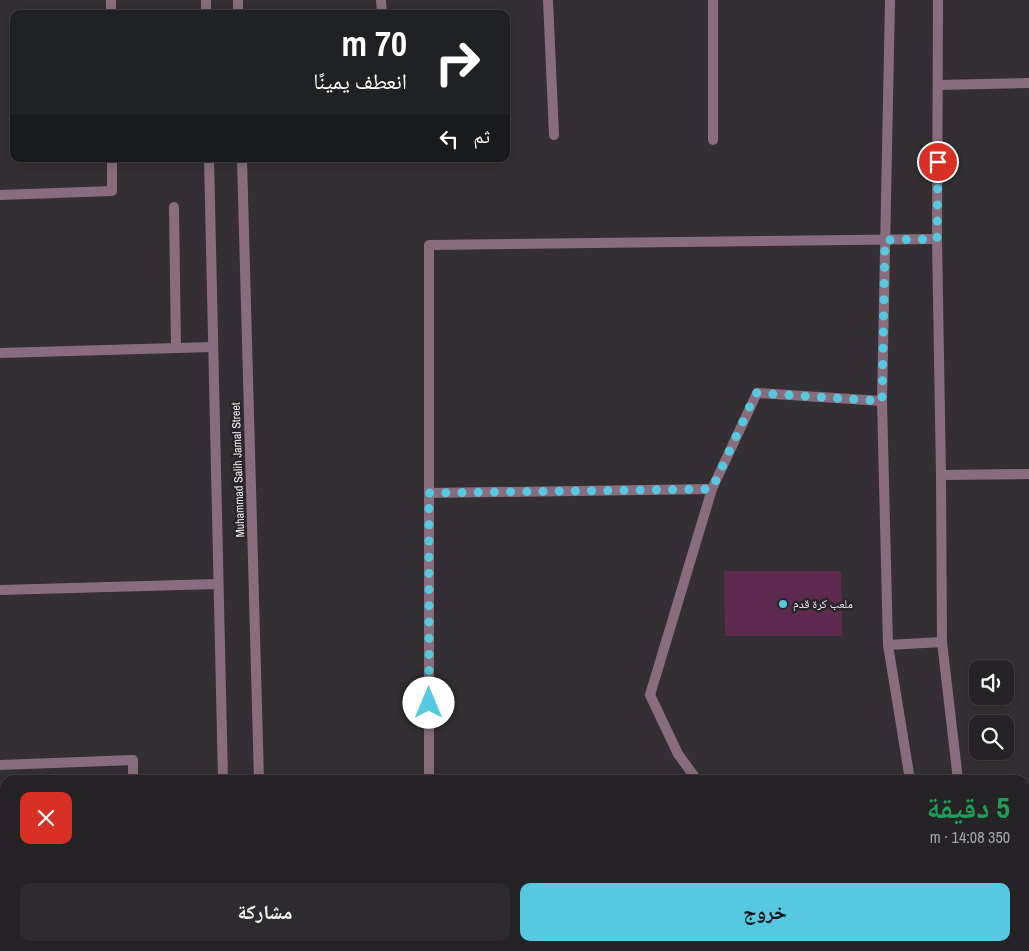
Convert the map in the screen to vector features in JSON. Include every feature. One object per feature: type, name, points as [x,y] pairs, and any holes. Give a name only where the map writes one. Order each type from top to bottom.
[{"type":"street","points":[[548,0],[554,135]]},
{"type":"street","points":[[713,0],[713,140]]},
{"type":"street","points":[[890,0],[882,401],[888,645],[909,775]]},
{"type":"street","points":[[938,0],[937,239],[942,642],[957,775]]},
{"type":"street","points":[[938,85],[1029,83]]},
{"type":"street","points":[[0,195],[112,191],[112,162]]},
{"type":"street","name":"Muhammad Salih Jamal Street","points":[[209,162],[223,775]]},
{"type":"street","name":"Muhammad Salih Jamal Street","points":[[242,162],[259,775]]},
{"type":"street","points":[[174,207],[176,348]]},
{"type":"street","points":[[429,775],[429,245],[937,239]]},
{"type":"street","points":[[0,353],[214,347]]},
{"type":"street","points":[[693,775],[678,754],[650,694],[712,489],[756,393],[882,401]]},
{"type":"street","points":[[941,476],[1029,474]]},
{"type":"street","points":[[429,493],[712,489]]},
{"type":"street","points":[[0,590],[218,584]]},
{"type":"street","points":[[888,645],[942,642]]},
{"type":"street","points":[[0,765],[133,760],[133,775]]},
{"type":"shaded area","name":"ملعب كرة قدم","points":[[724,571],[841,571],[842,636],[725,636]]},
{"type":"place","name":"ملعب كرة قدم","points":[[783,604]]},
{"type":"route","points":[[429,703],[429,493],[712,489],[756,393],[882,401],[885,240],[937,239],[938,162]]}]
